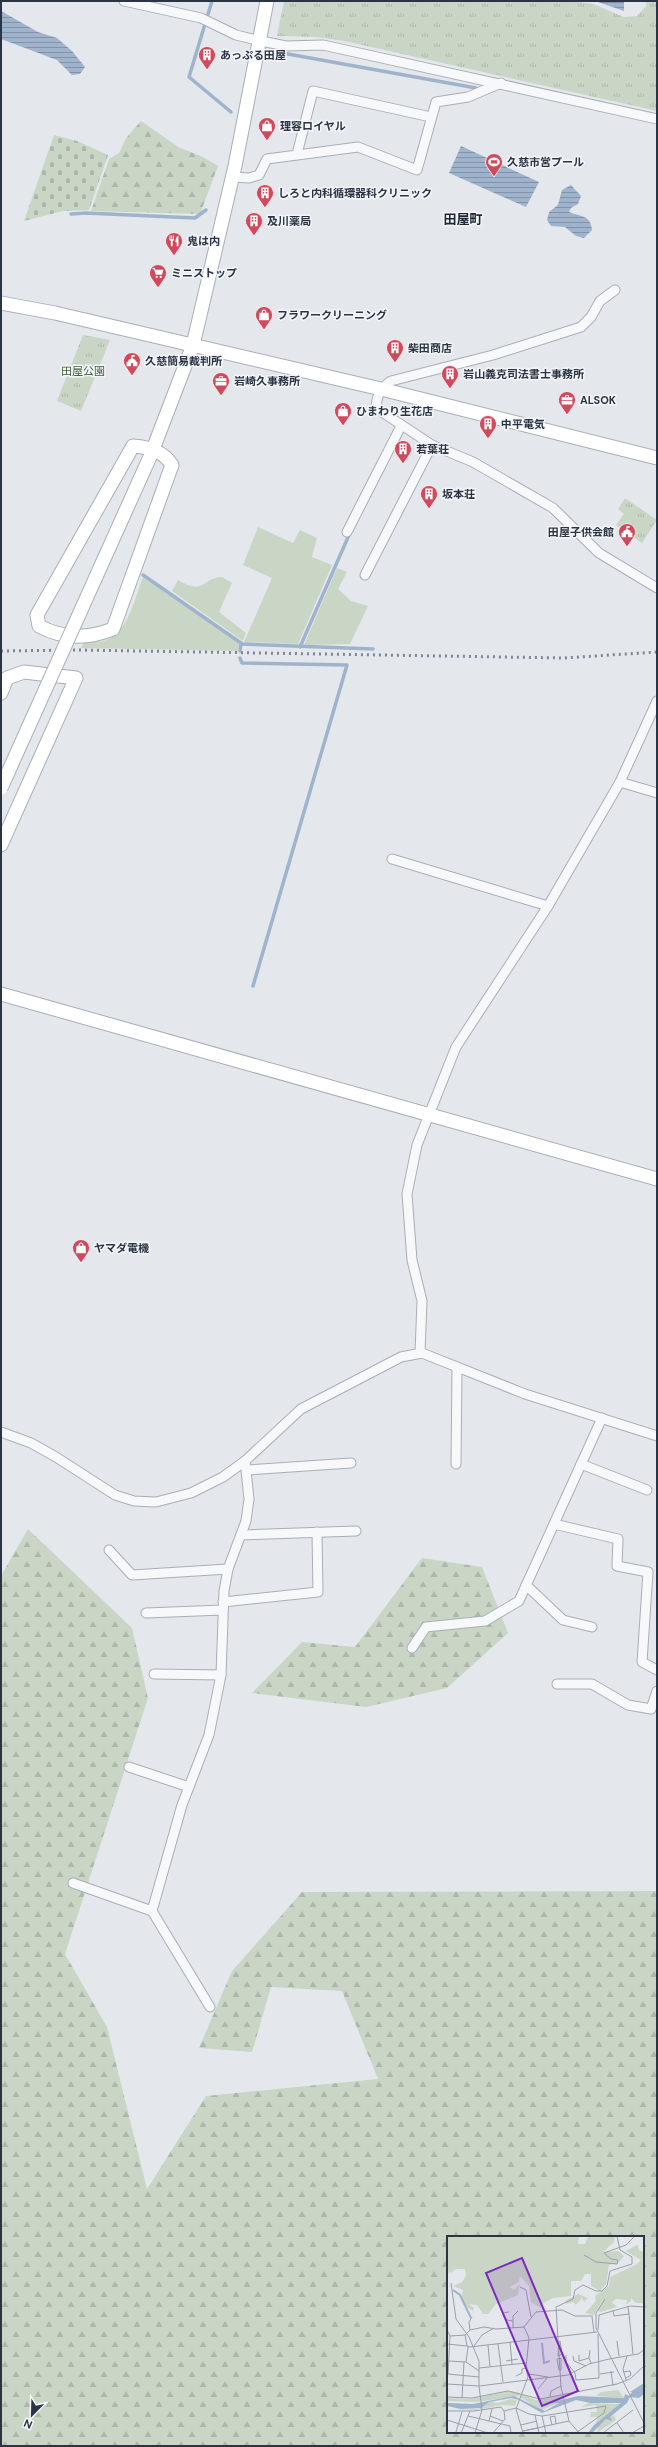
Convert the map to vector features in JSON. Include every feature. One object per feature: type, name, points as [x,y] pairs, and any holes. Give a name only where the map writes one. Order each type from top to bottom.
[{"type":"street","points":[[124,1],[202,18],[236,35],[261,41],[286,46],[323,45],[501,83],[657,119]]},
{"type":"street","points":[[1,788],[151,454],[193,345],[232,177],[261,41],[267,1]]},
{"type":"street","points":[[232,177],[250,178],[259,175],[267,159],[358,147],[418,170],[436,102],[468,97],[501,83]]},
{"type":"street","points":[[297,154],[313,91],[431,118]]},
{"type":"street","points":[[615,290],[600,301],[591,317],[581,327],[493,355],[391,381],[381,389],[377,396],[376,408],[401,426],[432,445],[473,462],[553,508],[599,553],[657,588]]},
{"type":"street","points":[[1,303],[54,313],[381,389],[657,458]]},
{"type":"street","points":[[348,532],[401,426]]},
{"type":"street","points":[[365,575],[432,445]]},
{"type":"street","points":[[133,446],[151,454],[166,455],[172,465],[113,629],[98,635],[80,636],[54,634],[39,626],[37,615],[133,446]]},
{"type":"street","points":[[1,693],[7,678],[24,672],[76,678],[1,845]]},
{"type":"street","points":[[420,1353],[422,1301],[412,1260],[407,1194],[417,1145],[456,1047],[548,906],[620,782],[657,701]]},
{"type":"street","points":[[620,782],[657,793]]},
{"type":"street","points":[[392,859],[548,906]]},
{"type":"street","points":[[1,994],[657,1179]]},
{"type":"street","points":[[1,1432],[31,1444],[56,1457],[115,1495],[134,1501],[156,1502],[191,1493],[246,1465],[301,1409],[402,1357],[420,1353],[525,1394],[657,1436]]},
{"type":"street","points":[[456,1464],[457,1367]]},
{"type":"street","points":[[412,1648],[426,1627],[485,1621],[519,1601],[602,1418]]},
{"type":"street","points":[[246,1465],[352,1463]]},
{"type":"street","points":[[581,1464],[647,1490]]},
{"type":"street","points":[[152,1911],[189,1787],[209,1735],[221,1675],[223,1606],[228,1569],[241,1534],[249,1499],[246,1465]]},
{"type":"street","points":[[554,1524],[618,1539],[617,1566],[648,1572],[642,1662],[657,1670]]},
{"type":"street","points":[[241,1534],[356,1531]]},
{"type":"street","points":[[146,1613],[223,1606],[318,1592],[317,1532]]},
{"type":"street","points":[[109,1550],[132,1575],[228,1569]]},
{"type":"street","points":[[526,1585],[563,1620],[592,1627]]},
{"type":"street","points":[[154,1674],[221,1675]]},
{"type":"street","points":[[557,1684],[592,1684],[628,1706],[651,1709],[657,1691]]},
{"type":"street","points":[[129,1767],[189,1787]]},
{"type":"street","points":[[73,1883],[152,1911],[210,2007]]},
{"type":"green space","points":[[284,1],[570,1],[593,4],[624,17],[637,16],[647,5],[645,1],[657,1],[657,111],[344,41],[316,37],[277,36]]},
{"type":"green space","points":[[141,121],[178,147],[203,157],[218,166],[200,214],[91,211],[109,159],[119,153],[126,138]]},
{"type":"green space","points":[[54,135],[77,141],[108,155],[89,210],[63,211],[24,221]]},
{"type":"green space","name":"田屋公園","points":[[83,335],[110,340],[81,411],[57,401]]},
{"type":"green space","points":[[625,498],[657,520],[642,543],[616,525],[624,514],[618,509]]},
{"type":"green space","points":[[258,527],[293,543],[300,530],[317,538],[312,557],[332,565],[298,644],[244,642],[272,578],[243,565]]},
{"type":"green space","points":[[337,568],[347,572],[338,589],[351,601],[368,606],[350,644],[304,645]]},
{"type":"green space","points":[[143,577],[239,643],[238,651],[81,648],[84,642],[100,642],[109,639],[122,628],[130,612]]},
{"type":"green space","points":[[222,577],[232,583],[219,612],[246,633],[243,641],[172,591],[178,580],[187,585],[198,586],[215,578]]},
{"type":"green space","points":[[28,1529],[132,1628],[148,1698],[65,1954],[107,2027],[147,2189],[206,2096],[378,2079],[342,1991],[271,1987],[252,2052],[199,2048],[232,1971],[302,1892],[657,1891],[657,2446],[1,2446],[1,1576]]},
{"type":"green space","points":[[422,1558],[482,1567],[508,1633],[447,1688],[366,1707],[252,1693],[302,1642],[355,1647]]},
{"type":"water","points":[[587,1],[624,1],[624,11],[598,2]]},
{"type":"water","points":[[1,11],[38,32],[57,38],[72,51],[85,67],[80,74],[72,75],[57,60],[1,39]]},
{"type":"water","name":"久慈市営プール","points":[[461,146],[539,182],[526,207],[449,173]]},
{"type":"water","name":"久慈市営プール","points":[[571,185],[581,196],[578,204],[571,208],[569,212],[585,217],[591,225],[592,230],[584,238],[576,236],[565,227],[551,226],[547,220],[549,212],[558,205],[562,190]]},
{"type":"waterway","points":[[212,1],[189,77],[231,112]]},
{"type":"waterway","points":[[277,52],[476,88]]},
{"type":"waterway","points":[[71,214],[86,213],[195,218],[206,210]]},
{"type":"waterway","points":[[300,647],[349,535]]},
{"type":"waterway","points":[[143,575],[241,643],[240,651]]},
{"type":"waterway","points":[[241,644],[373,649]]},
{"type":"waterway","points":[[240,658],[242,663],[347,665],[253,986]]},
{"type":"railway","points":[[1,651],[78,650],[564,658],[657,652]]},
{"type":"place","name":"あっぷる田屋","points":[[207,70]]},
{"type":"place","name":"理容ロイヤル","points":[[267,141]]},
{"type":"place","name":"久慈市営プール","points":[[494,177]]},
{"type":"place","name":"しろと内科循環器科クリニック","points":[[265,208]]},
{"type":"place","name":"及川薬局","points":[[254,236]]},
{"type":"place","name":"鬼は内","points":[[174,256]]},
{"type":"place","name":"ミニストップ","points":[[158,288]]},
{"type":"place","name":"フラワークリーニング","points":[[264,330]]},
{"type":"place","name":"柴田商店","points":[[395,363]]},
{"type":"place","name":"久慈簡易裁判所","points":[[132,376]]},
{"type":"place","name":"岩山義克司法書士事務所","points":[[450,389]]},
{"type":"place","name":"岩崎久事務所","points":[[221,396]]},
{"type":"place","name":"ALSOK","points":[[567,415]]},
{"type":"place","name":"ひまわり生花店","points":[[343,426]]},
{"type":"place","name":"中平電気","points":[[488,439]]},
{"type":"place","name":"若葉荘","points":[[403,464]]},
{"type":"place","name":"坂本荘","points":[[429,509]]},
{"type":"place","name":"田屋子供会館","points":[[627,547]]},
{"type":"place","name":"ヤマダ電機","points":[[81,1263]]},
{"type":"district","name":"田屋町","points":[[463,219]]}]
